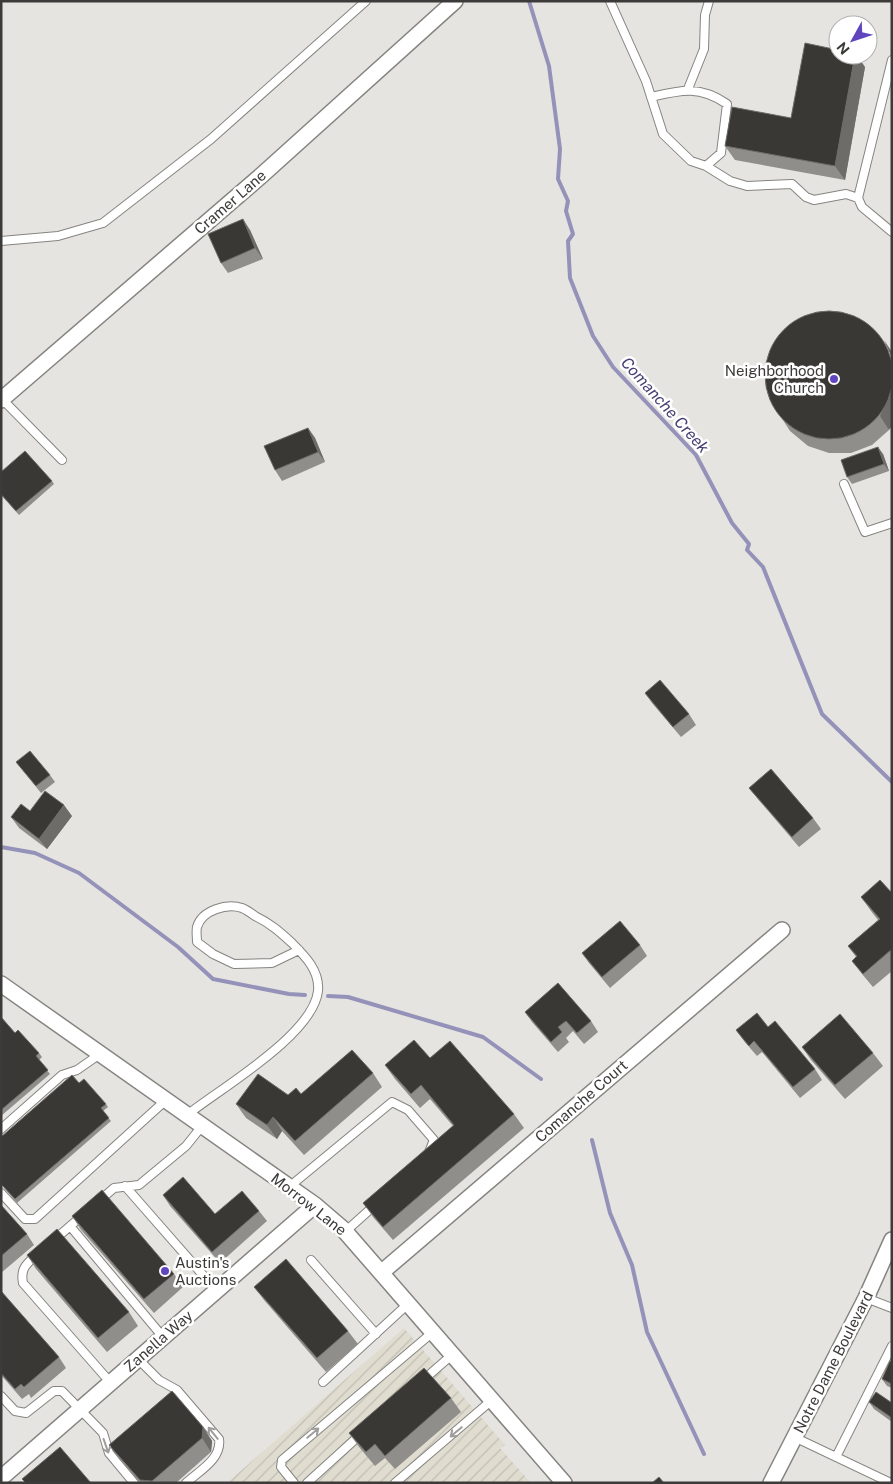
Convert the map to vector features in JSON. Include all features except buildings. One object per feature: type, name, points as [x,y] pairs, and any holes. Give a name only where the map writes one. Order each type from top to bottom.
[{"type":"street","name":"Cramer Lane","points":[[2,400],[264,174],[455,1]]},
{"type":"street","name":"Comanche Court","points":[[382,1272],[782,930]]},
{"type":"street","name":"Morrow Lane","points":[[3,988],[315,1205],[346,1231],[564,1483]]},
{"type":"street","name":"Zanella Way","points":[[4,1468],[81,1408],[315,1205]]},
{"type":"street","name":"Notre Dame Boulevard","points":[[771,1483],[866,1298],[892,1240]]},
{"type":"lane","points":[[1,241],[58,236],[103,222],[211,139],[366,1]]},
{"type":"lane","points":[[610,1],[626,33],[663,134],[691,161],[706,166],[730,181],[747,186],[792,184],[806,197],[814,200],[846,194],[858,198]]},
{"type":"lane","points":[[688,89],[704,49],[705,16],[709,1]]},
{"type":"lane","points":[[892,60],[858,198],[862,207],[892,232]]},
{"type":"lane","points":[[651,98],[688,89],[719,98],[727,104],[720,153],[706,166]]},
{"type":"lane","points":[[2,400],[62,460]]},
{"type":"lane","points":[[844,484],[865,532],[892,522]]},
{"type":"lane","points":[[187,1115],[214,1093],[248,1072],[280,1045],[307,1019],[318,991],[314,966],[299,950],[272,924],[241,908],[221,907],[204,915],[197,926],[197,942],[213,954],[234,964],[272,963],[299,950]]},
{"type":"lane","points":[[1,1129],[62,1075],[77,1070],[100,1054]]},
{"type":"lane","points":[[1,1193],[25,1219],[35,1219],[166,1100]]},
{"type":"lane","points":[[289,1187],[392,1102],[408,1110],[434,1140],[428,1156],[421,1162]]},
{"type":"lane","points":[[110,1382],[23,1283],[21,1273],[25,1265],[114,1188],[139,1185],[186,1146],[202,1126]]},
{"type":"lane","points":[[124,1186],[216,1290]]},
{"type":"lane","points":[[346,1231],[380,1200]]},
{"type":"lane","points":[[70,1226],[163,1337]]},
{"type":"lane","points":[[311,1260],[376,1334]]},
{"type":"lane","points":[[866,1298],[892,1308]]},
{"type":"lane","points":[[323,1382],[409,1303]]},
{"type":"lane","points":[[294,1483],[281,1468],[282,1460],[433,1332]]},
{"type":"lane","points":[[836,1457],[892,1346]]},
{"type":"lane","points":[[413,1389],[453,1354]]},
{"type":"lane","points":[[138,1359],[159,1380],[177,1390],[219,1440],[220,1448],[216,1457],[186,1483]]},
{"type":"lane","points":[[1,1396],[15,1411],[26,1413],[54,1391],[62,1391],[81,1408],[102,1433],[108,1453],[134,1483]]},
{"type":"lane","points":[[395,1483],[492,1400]]},
{"type":"lane","points":[[306,1483],[365,1431]]},
{"type":"lane","points":[[794,1437],[890,1483]]},
{"type":"shaded area","points":[[404,1328],[505,1445],[500,1448],[531,1483],[227,1483]]},
{"type":"waterway","name":"Comanche Creek","points":[[529,1],[549,66],[560,149],[558,179],[568,201],[566,211],[573,234],[568,241],[570,278],[593,336],[613,367],[696,455],[732,523],[749,544],[747,550],[763,567],[822,714],[892,782]]},
{"type":"waterway","points":[[1,847],[35,853],[79,873],[178,947],[213,979],[289,994],[305,995]]},
{"type":"waterway","points":[[328,996],[348,997],[483,1037],[541,1079]]},
{"type":"waterway","points":[[592,1140],[610,1213],[632,1265],[647,1332],[704,1454]]},
{"type":"place","name":"Neighborhood Church","points":[[834,379]]},
{"type":"place","name":"Austin's Auctions","points":[[165,1271]]}]
